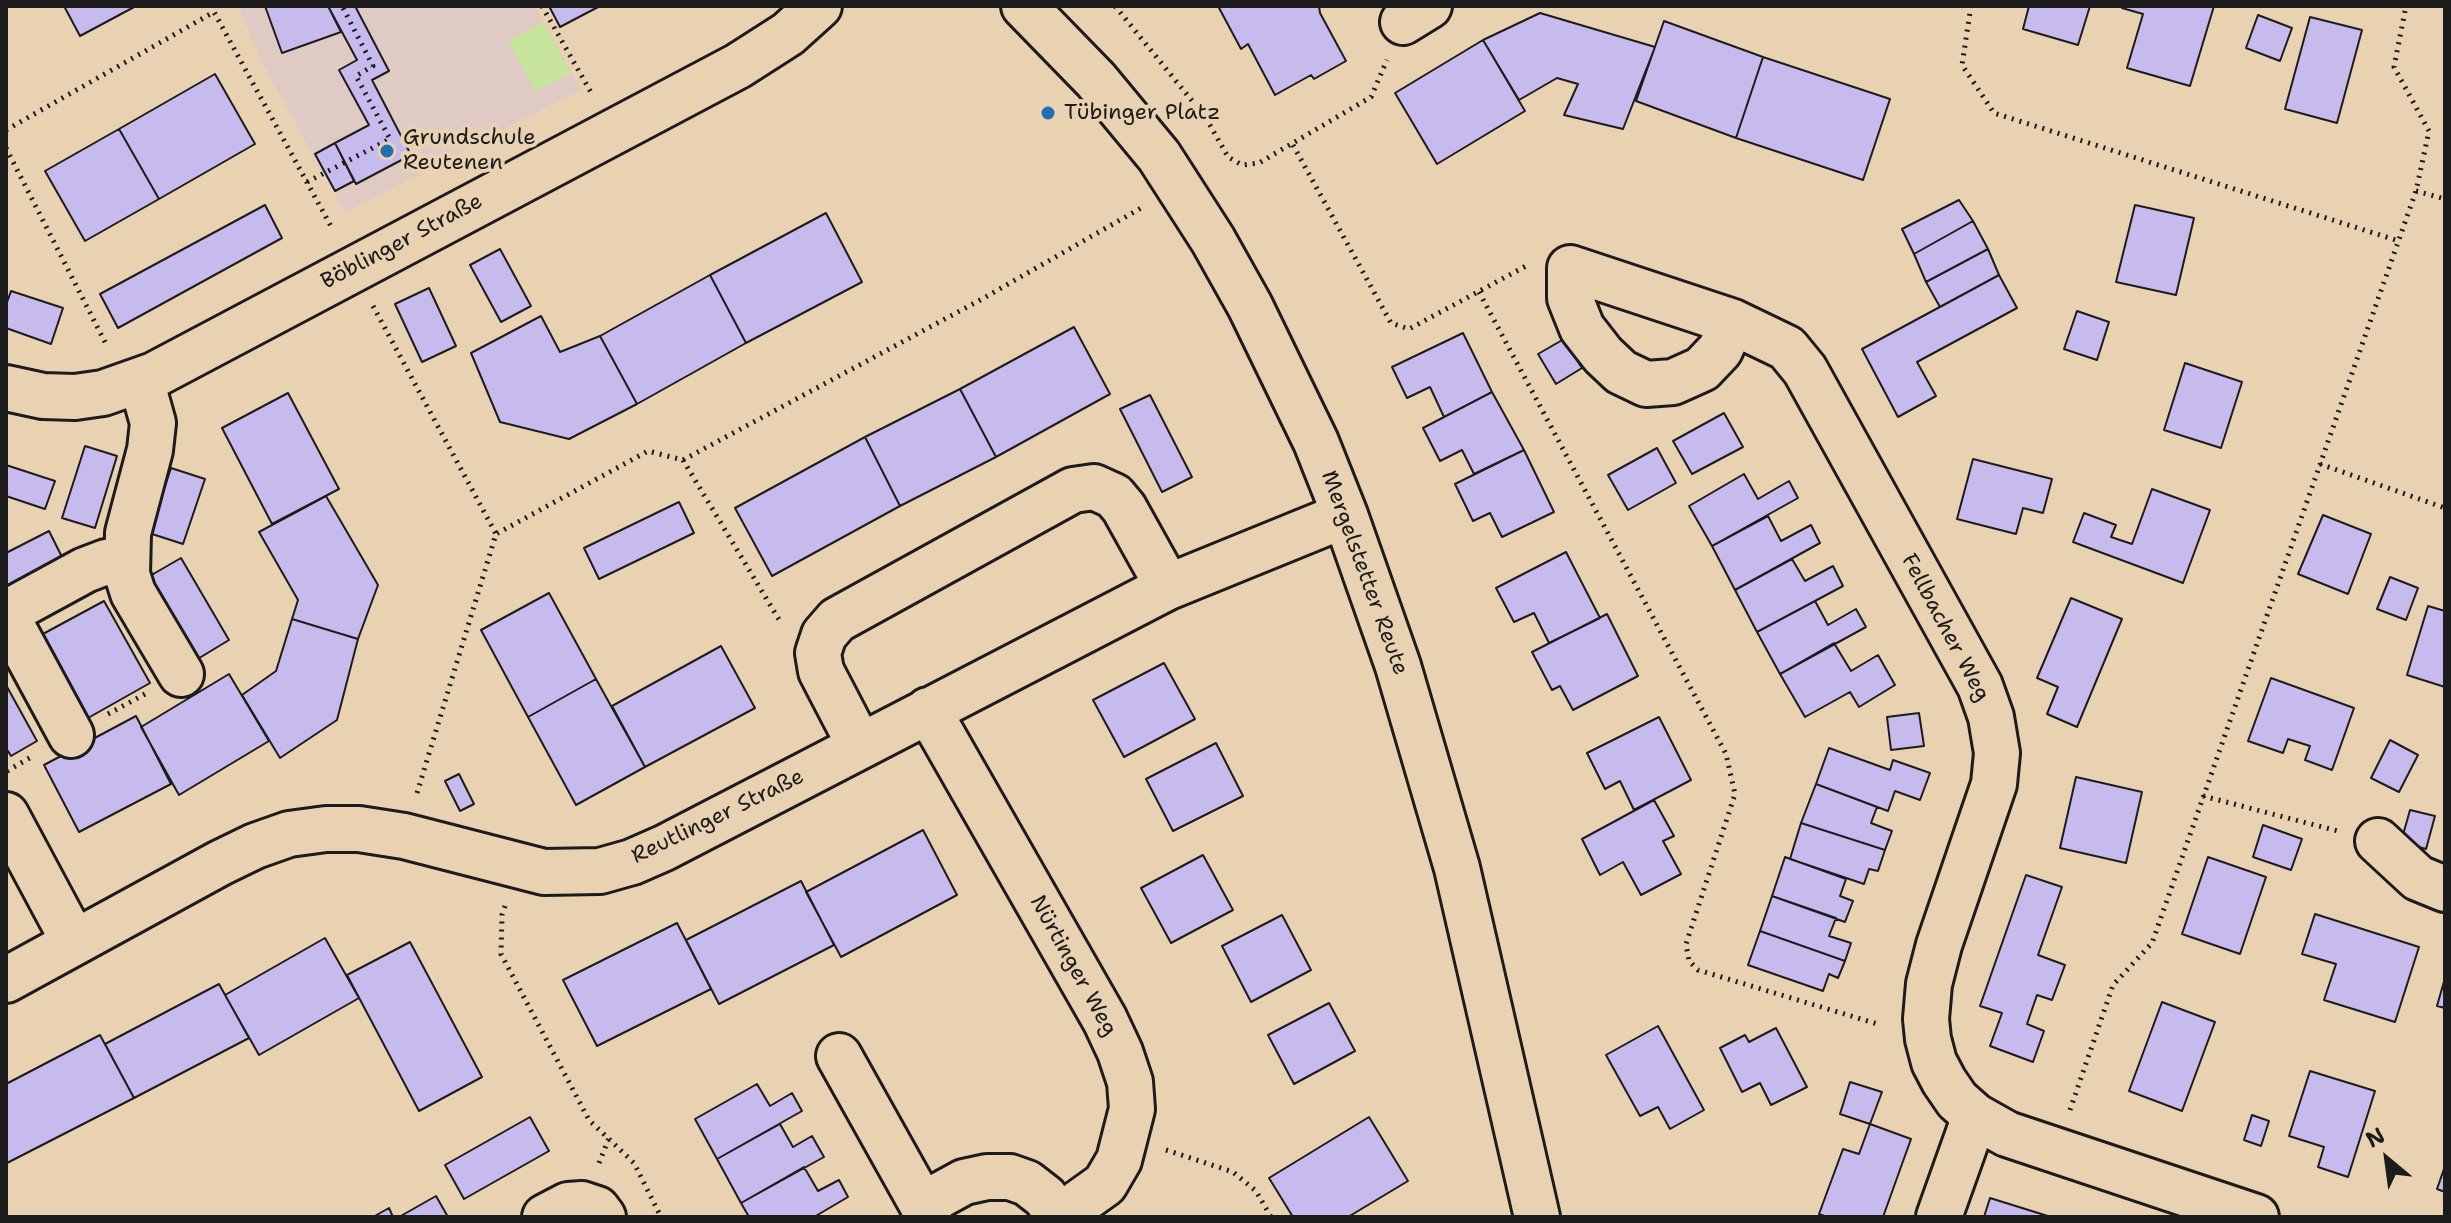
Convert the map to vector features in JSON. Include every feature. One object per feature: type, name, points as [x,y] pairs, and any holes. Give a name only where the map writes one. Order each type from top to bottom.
[{"type":"street","name":"Böblinger Straße","points":[[6,388],[43,396],[75,397],[134,383],[738,66],[788,34],[819,6]]},
{"type":"street","name":"Mergelstetter Reute","points":[[1024,6],[1134,123],[1179,187],[1213,240],[1279,362],[1316,442],[1398,666],[1457,868],[1537,1217]]},
{"type":"street","name":"Fellbacher Weg","points":[[1733,322],[1787,348],[1805,370],[1980,686],[1991,717],[1997,753],[1994,784],[1939,945],[1929,984],[1928,1039],[1934,1062],[1944,1081],[1957,1100],[1975,1116],[2007,1134],[2056,1151],[2186,1207],[2256,1217]]},
{"type":"street","points":[[134,383],[153,423],[150,450],[128,533],[127,574],[133,593],[181,674]]},
{"type":"street","points":[[860,746],[821,671],[818,653],[824,635],[837,620],[1073,490],[1094,487],[1114,496],[1124,508],[1168,587]]},
{"type":"street","name":"Reutlinger Straße","points":[[6,980],[220,863],[289,834],[359,829],[404,836],[518,867],[572,873],[600,871],[632,862],[1168,587],[1345,515]]},
{"type":"street","points":[[71,735],[6,614],[85,570],[127,558]]},
{"type":"street","name":"Nürtinger Weg","points":[[839,1056],[925,1211],[964,1182],[987,1177],[1010,1177],[1027,1183],[1045,1197],[1059,1217],[1105,1184],[1119,1160],[1132,1109],[1130,1082],[1120,1052],[1098,1007],[928,710]]},
{"type":"street","points":[[6,815],[74,942]]},
{"type":"street","points":[[2378,841],[2418,878],[2445,889]]},
{"type":"street","points":[[1939,1217],[1975,1116]]},
{"type":"street","points":[[545,1217],[568,1205],[582,1204],[597,1209],[603,1217]]},
{"type":"path","points":[[307,182],[390,139],[356,76],[373,66],[342,6]]},
{"type":"path","points":[[542,6],[612,131]]},
{"type":"path","points":[[1115,6],[1198,107],[1228,157],[1242,165],[1259,163],[1371,97],[1416,14]]},
{"type":"path","points":[[1971,6],[1962,65],[1994,113],[2399,241]]},
{"type":"path","points":[[2056,1151],[2113,985],[2152,943],[2416,191],[2429,131],[2394,67],[2406,6]]},
{"type":"path","points":[[6,130],[214,12],[496,534]]},
{"type":"path","points":[[1293,145],[1391,323],[1409,329],[1479,292],[1726,754],[1735,794],[1686,944],[1689,961],[1698,970],[1928,1039]]},
{"type":"path","points":[[6,148],[134,383]]},
{"type":"path","points":[[404,836],[496,534],[648,451],[683,460],[982,299],[1179,187]]},
{"type":"path","points":[[2416,191],[2445,199]]},
{"type":"path","points":[[683,460],[787,634],[801,647],[818,653]]},
{"type":"path","points":[[2320,464],[2445,508]]},
{"type":"path","points":[[71,735],[181,674]]},
{"type":"path","points":[[2203,796],[2378,841]]},
{"type":"path","points":[[518,867],[502,915],[501,954],[589,1120],[634,1163],[661,1217]]},
{"type":"path","points":[[1126,1138],[1233,1172],[1256,1191],[1271,1217]]},
{"type":"shaded area","name":"Grundschule Reutenen","points":[[238,6],[535,6],[581,89],[345,213],[260,59]]},
{"type":"green space","points":[[543,22],[571,73],[536,91],[508,41]]},
{"type":"building","points":[[64,6],[136,6],[80,36]]},
{"type":"building","points":[[265,6],[328,6],[341,32],[282,53]]},
{"type":"building","points":[[328,6],[355,6],[389,71],[372,80],[411,155],[356,184],[335,143],[369,125],[339,70],[357,60]]},
{"type":"building","points":[[549,6],[600,6],[560,27]]},
{"type":"building","points":[[1218,6],[1319,6],[1346,61],[1314,79],[1311,75],[1275,95],[1248,44],[1241,49]]},
{"type":"building","points":[[2029,6],[2090,6],[2078,45],[2023,29]]},
{"type":"building","points":[[2123,6],[2214,6],[2190,86],[2127,68],[2143,14]]},
{"type":"building","points":[[1540,13],[1655,47],[1623,129],[1564,115],[1578,84],[1557,78],[1519,100],[1483,40]]},
{"type":"building","points":[[2258,15],[2292,28],[2280,61],[2246,48]]},
{"type":"building","points":[[2310,17],[2362,30],[2337,123],[2285,109]]},
{"type":"building","points":[[1664,21],[1763,57],[1736,138],[1636,101]]},
{"type":"building","points":[[1483,40],[1525,111],[1437,164],[1395,93]]},
{"type":"building","points":[[1763,57],[1890,99],[1863,180],[1736,138]]},
{"type":"building","points":[[215,74],[255,144],[159,199],[119,129]]},
{"type":"building","points":[[119,129],[159,199],[85,241],[45,171]]},
{"type":"building","points":[[335,143],[354,181],[335,191],[315,154]]},
{"type":"building","points":[[1959,200],[1973,221],[1914,254],[1902,229]]},
{"type":"building","points":[[265,205],[282,238],[118,328],[100,294]]},
{"type":"building","points":[[2135,205],[2194,218],[2176,295],[2116,282]]},
{"type":"building","points":[[826,213],[862,282],[746,343],[710,275]]},
{"type":"building","points":[[1973,221],[1988,249],[1926,282],[1914,254]]},
{"type":"building","points":[[500,249],[531,306],[501,322],[470,265]]},
{"type":"building","points":[[1988,249],[1999,275],[1940,307],[1926,282]]},
{"type":"building","points":[[710,275],[746,343],[637,404],[600,336]]},
{"type":"building","points":[[1999,275],[2017,308],[1917,362],[1936,396],[1898,417],[1862,349]]},
{"type":"building","points":[[429,288],[456,346],[422,362],[395,304]]},
{"type":"building","points":[[11,291],[63,308],[51,344],[6,328],[6,305]]},
{"type":"building","points":[[2077,311],[2109,322],[2097,360],[2064,349]]},
{"type":"building","points":[[541,316],[560,352],[600,336],[637,404],[569,439],[500,422],[471,353]]},
{"type":"building","points":[[1074,327],[1110,394],[996,457],[960,389]]},
{"type":"building","points":[[1463,333],[1492,392],[1444,417],[1430,387],[1407,398],[1392,367]]},
{"type":"building","points":[[1564,339],[1582,368],[1556,384],[1538,354]]},
{"type":"building","points":[[2185,363],[2242,382],[2221,448],[2164,430]]},
{"type":"building","points":[[960,389],[996,457],[900,506],[865,437]]},
{"type":"building","points":[[1492,392],[1524,450],[1474,474],[1462,450],[1440,461],[1423,428]]},
{"type":"building","points":[[288,393],[339,489],[272,524],[222,428]]},
{"type":"building","points":[[1150,395],[1192,477],[1162,492],[1120,409]]},
{"type":"building","points":[[1724,413],[1743,447],[1692,474],[1673,441]]},
{"type":"building","points":[[865,437],[900,506],[772,576],[735,508]]},
{"type":"building","points":[[85,446],[117,456],[95,528],[62,518]]},
{"type":"building","points":[[1657,448],[1676,483],[1628,510],[1608,475]]},
{"type":"building","points":[[1524,450],[1554,512],[1502,537],[1490,513],[1473,521],[1455,484]]},
{"type":"building","points":[[1973,459],[2052,479],[2043,513],[2023,508],[2016,534],[1957,519]]},
{"type":"building","points":[[6,465],[55,481],[45,509],[6,496]]},
{"type":"building","points":[[171,468],[205,479],[183,544],[149,533]]},
{"type":"building","points":[[1744,474],[1758,499],[1789,481],[1798,498],[1712,546],[1689,506]]},
{"type":"building","points":[[2152,489],[2210,510],[2183,583],[2073,542],[2084,513],[2116,525],[2111,537],[2132,544]]},
{"type":"building","points":[[326,496],[378,585],[358,639],[292,619],[298,600],[259,532]]},
{"type":"building","points":[[679,502],[694,533],[599,579],[584,548]]},
{"type":"building","points":[[2323,515],[2371,534],[2348,594],[2298,574]]},
{"type":"building","points":[[1768,516],[1781,541],[1811,525],[1820,543],[1735,590],[1712,546]]},
{"type":"building","points":[[49,531],[66,565],[6,594],[6,553]]},
{"type":"building","points":[[1566,552],[1600,618],[1549,643],[1534,613],[1514,622],[1496,588]]},
{"type":"building","points":[[181,558],[229,640],[196,660],[148,577]]},
{"type":"building","points":[[1792,559],[1805,581],[1833,566],[1843,586],[1757,632],[1735,590]]},
{"type":"building","points":[[2390,577],[2418,588],[2406,620],[2377,609]]},
{"type":"building","points":[[549,593],[596,679],[528,717],[481,630]]},
{"type":"building","points":[[2071,598],[2122,619],[2077,727],[2047,714],[2058,687],[2037,678]]},
{"type":"building","points":[[104,601],[150,683],[88,718],[41,635]]},
{"type":"building","points":[[1815,601],[1828,625],[1856,609],[1866,627],[1780,674],[1757,632]]},
{"type":"building","points":[[2428,606],[2445,611],[2445,687],[2407,675]]},
{"type":"building","points":[[1607,614],[1638,676],[1573,710],[1560,686],[1552,690],[1532,652]]},
{"type":"building","points":[[292,619],[358,639],[337,720],[280,758],[242,695],[276,671]]},
{"type":"building","points":[[1834,643],[1851,671],[1878,655],[1895,685],[1859,707],[1850,692],[1805,717],[1780,674]]},
{"type":"building","points":[[721,646],[755,708],[645,767],[612,706]]},
{"type":"building","points":[[1164,663],[1195,719],[1124,757],[1093,700]]},
{"type":"building","points":[[229,674],[269,741],[179,795],[141,727]]},
{"type":"building","points":[[2271,678],[2354,708],[2332,770],[2305,760],[2310,746],[2288,739],[2283,753],[2248,741]]},
{"type":"building","points":[[596,679],[645,767],[576,805],[528,717]]},
{"type":"building","points":[[6,685],[37,741],[11,756],[6,748]]},
{"type":"building","points":[[1919,713],[1924,746],[1891,750],[1887,717]]},
{"type":"building","points":[[136,716],[171,784],[79,832],[44,765]]},
{"type":"building","points":[[1659,717],[1691,780],[1634,810],[1620,781],[1605,789],[1587,753]]},
{"type":"building","points":[[2390,740],[2418,755],[2399,792],[2371,778]]},
{"type":"building","points":[[1216,743],[1243,796],[1173,831],[1146,779]]},
{"type":"building","points":[[1829,748],[1890,770],[1893,760],[1930,773],[1920,800],[1895,791],[1888,811],[1816,784]]},
{"type":"building","points":[[459,774],[474,804],[460,811],[445,781]]},
{"type":"building","points":[[2076,777],[2142,792],[2126,863],[2060,848]]},
{"type":"building","points":[[1816,784],[1877,807],[1871,823],[1892,831],[1885,850],[1801,823]]},
{"type":"building","points":[[1654,800],[1674,836],[1663,841],[1681,874],[1641,895],[1623,862],[1600,875],[1582,839]]},
{"type":"building","points":[[2410,810],[2435,816],[2426,849],[2401,842]]},
{"type":"building","points":[[1801,823],[1885,850],[1878,871],[1869,869],[1864,884],[1790,859]]},
{"type":"building","points":[[2263,825],[2302,839],[2291,870],[2253,857]]},
{"type":"building","points":[[923,830],[957,895],[841,957],[806,892]]},
{"type":"building","points":[[1203,855],[1233,910],[1171,943],[1141,888]]},
{"type":"building","points":[[1785,857],[1846,879],[1840,896],[1853,901],[1845,922],[1772,896]]},
{"type":"building","points":[[2208,857],[2266,877],[2240,954],[2182,934]]},
{"type":"building","points":[[2026,875],[2062,887],[2038,955],[2065,965],[2052,1000],[2037,995],[2027,1024],[2044,1031],[2033,1062],[1990,1046],[2002,1013],[1980,1006]]},
{"type":"building","points":[[801,881],[834,945],[719,1004],[686,940]]},
{"type":"building","points":[[1772,896],[1836,918],[1829,936],[1851,943],[1845,961],[1760,931]]},
{"type":"building","points":[[2315,914],[2419,947],[2395,1022],[2324,1000],[2336,964],[2302,954]]},
{"type":"building","points":[[1282,915],[1311,970],[1251,1002],[1222,946]]},
{"type":"building","points":[[677,923],[711,989],[597,1046],[563,980]]},
{"type":"building","points":[[1760,931],[1845,961],[1838,978],[1829,974],[1823,991],[1748,965]]},
{"type":"building","points":[[325,938],[359,998],[259,1055],[225,995]]},
{"type":"building","points":[[410,942],[482,1077],[419,1111],[347,975]]},
{"type":"building","points":[[2445,978],[2445,1008],[2437,1006]]},
{"type":"building","points":[[219,984],[249,1038],[134,1098],[105,1044]]},
{"type":"building","points":[[2162,1002],[2215,1022],[2182,1111],[2129,1091]]},
{"type":"building","points":[[1329,1003],[1355,1051],[1294,1084],[1268,1035]]},
{"type":"building","points":[[1658,1026],[1704,1110],[1670,1129],[1658,1107],[1640,1116],[1606,1055]]},
{"type":"building","points":[[1776,1028],[1807,1087],[1771,1105],[1760,1083],[1742,1092],[1720,1048],[1745,1035],[1749,1042]]},
{"type":"building","points":[[100,1035],[134,1098],[7,1163],[6,1084]]},
{"type":"building","points":[[2310,1071],[2375,1091],[2348,1177],[2318,1167],[2324,1147],[2289,1136]]},
{"type":"building","points":[[1850,1082],[1882,1092],[1870,1124],[1840,1114]]},
{"type":"building","points":[[757,1084],[770,1106],[792,1093],[802,1111],[717,1159],[695,1119]]},
{"type":"building","points":[[2252,1115],[2269,1121],[2261,1146],[2244,1140]]},
{"type":"building","points":[[530,1117],[549,1151],[464,1199],[445,1165]]},
{"type":"building","points":[[1369,1117],[1408,1181],[1348,1217],[1293,1217],[1269,1178]]},
{"type":"building","points":[[780,1124],[793,1147],[812,1136],[824,1157],[741,1203],[717,1159]]},
{"type":"building","points":[[1870,1124],[1911,1139],[1883,1217],[1827,1217],[1819,1214],[1843,1149],[1859,1154]]},
{"type":"building","points":[[2445,1166],[2445,1192],[2437,1189]]},
{"type":"building","points":[[804,1167],[818,1191],[839,1180],[848,1197],[814,1217],[749,1217],[741,1203]]},
{"type":"building","points":[[436,1196],[448,1217],[399,1217]]},
{"type":"building","points":[[1990,1198],[2051,1217],[1984,1217]]},
{"type":"building","points":[[389,1208],[393,1217],[373,1217]]},
{"type":"place","name":"Tübinger Platz","points":[[1048,113]]},
{"type":"place","name":"Grundschule Reutenen","points":[[387,151]]}]
